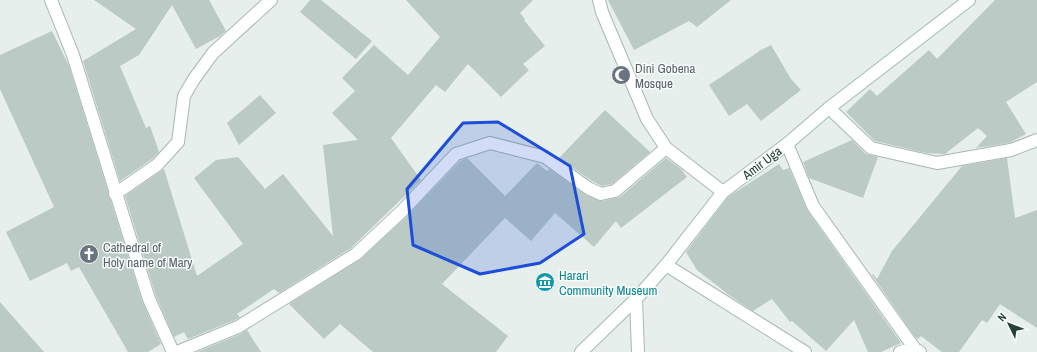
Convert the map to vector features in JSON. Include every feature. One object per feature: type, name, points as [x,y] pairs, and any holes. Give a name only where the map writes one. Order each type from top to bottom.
[{"type":"street","points":[[51,0],[73,55],[149,299],[174,352]]},
{"type":"street","points":[[116,194],[157,165],[178,142],[184,96],[194,79],[213,52],[271,0]]},
{"type":"street","points":[[599,0],[602,12],[647,119],[666,148],[723,192]]},
{"type":"street","name":"Amir Uga","points":[[581,352],[636,299],[666,265],[723,192],[788,144],[829,108],[969,0]]},
{"type":"street","points":[[829,108],[871,148],[937,163],[1011,150],[1037,140]]},
{"type":"street","points":[[177,352],[238,327],[356,254],[402,211],[456,154],[490,143],[545,157],[588,188],[600,194],[615,191],[666,148]]},
{"type":"street","points":[[788,144],[813,206],[918,350],[900,352]]},
{"type":"street","points":[[666,265],[805,352]]},
{"type":"street","points":[[636,299],[638,352]]},
{"type":"highlighted area","points":[[498,122],[570,166],[584,234],[540,263],[480,274],[413,245],[407,189],[463,123]]},
{"type":"building","points":[[94,0],[209,0],[226,31],[220,36],[196,49],[172,5],[139,55],[120,66],[146,128],[150,126],[159,152],[152,159],[120,181],[83,61],[136,29]]},
{"type":"building","points":[[310,0],[321,0],[372,41],[356,59],[300,12]]},
{"type":"building","points":[[406,0],[533,0],[520,13],[545,46],[523,64],[529,70],[501,97],[468,64],[445,92],[436,85],[391,138],[421,180],[351,248],[279,293],[274,289],[237,314],[240,317],[235,320],[188,339],[184,332],[174,337],[156,296],[125,196],[164,169],[197,276],[243,244],[194,178],[216,160],[238,157],[265,189],[283,174],[333,236],[323,145],[358,140],[332,113],[355,91],[342,78],[374,45],[408,75],[440,37]]},
{"type":"building","points":[[608,0],[731,0],[697,27],[689,21],[634,50]]},
{"type":"building","points":[[995,0],[1037,0],[1037,82],[1006,102],[1026,134],[1009,143],[976,148],[987,136],[978,128],[945,154],[926,153],[875,141],[846,112],[870,89],[877,96],[929,50],[937,59]]},
{"type":"building","points":[[52,31],[69,66],[142,301],[161,344],[148,352],[128,352],[79,267],[71,271],[67,263],[30,281],[6,232],[54,207],[0,89],[0,55]]},
{"type":"building","points":[[771,45],[791,79],[801,90],[761,121],[747,104],[729,116],[709,85],[761,50]]},
{"type":"building","points":[[260,95],[276,113],[239,145],[227,123]]},
{"type":"building","points":[[605,110],[650,152],[612,184],[602,186],[592,181],[559,158]]},
{"type":"building","points":[[852,140],[866,154],[878,157],[863,198],[809,178],[803,162]]},
{"type":"building","points":[[467,158],[505,196],[537,163],[547,171],[549,169],[584,194],[602,201],[620,197],[666,158],[681,169],[687,177],[621,228],[616,221],[594,247],[555,213],[531,241],[505,218],[442,284],[508,336],[496,352],[373,352],[340,324],[324,339],[289,304],[361,259],[407,216],[460,161]]},
{"type":"building","points":[[1007,158],[1015,218],[1037,210],[1037,328],[1000,304],[987,323],[982,320],[959,352],[942,352],[921,336],[918,339],[915,337],[872,275],[873,274],[877,279],[892,251],[962,166]]},
{"type":"building","points":[[779,164],[783,170],[789,168],[807,210],[901,343],[881,352],[868,352],[854,320],[826,351],[792,321],[790,322],[772,299],[753,311],[729,295],[697,270],[686,252],[728,197]]},
{"type":"building","points":[[0,302],[44,352],[0,352]]},
{"type":"building","points":[[247,330],[261,352],[197,352],[241,334]]},
{"type":"place","name":"Dini Gobena Mosque","points":[[621,75]]},
{"type":"place","name":"Cathedral of Holy name of Mary","points":[[89,254]]},
{"type":"place","name":"Harari Community Museum","points":[[545,282]]}]
